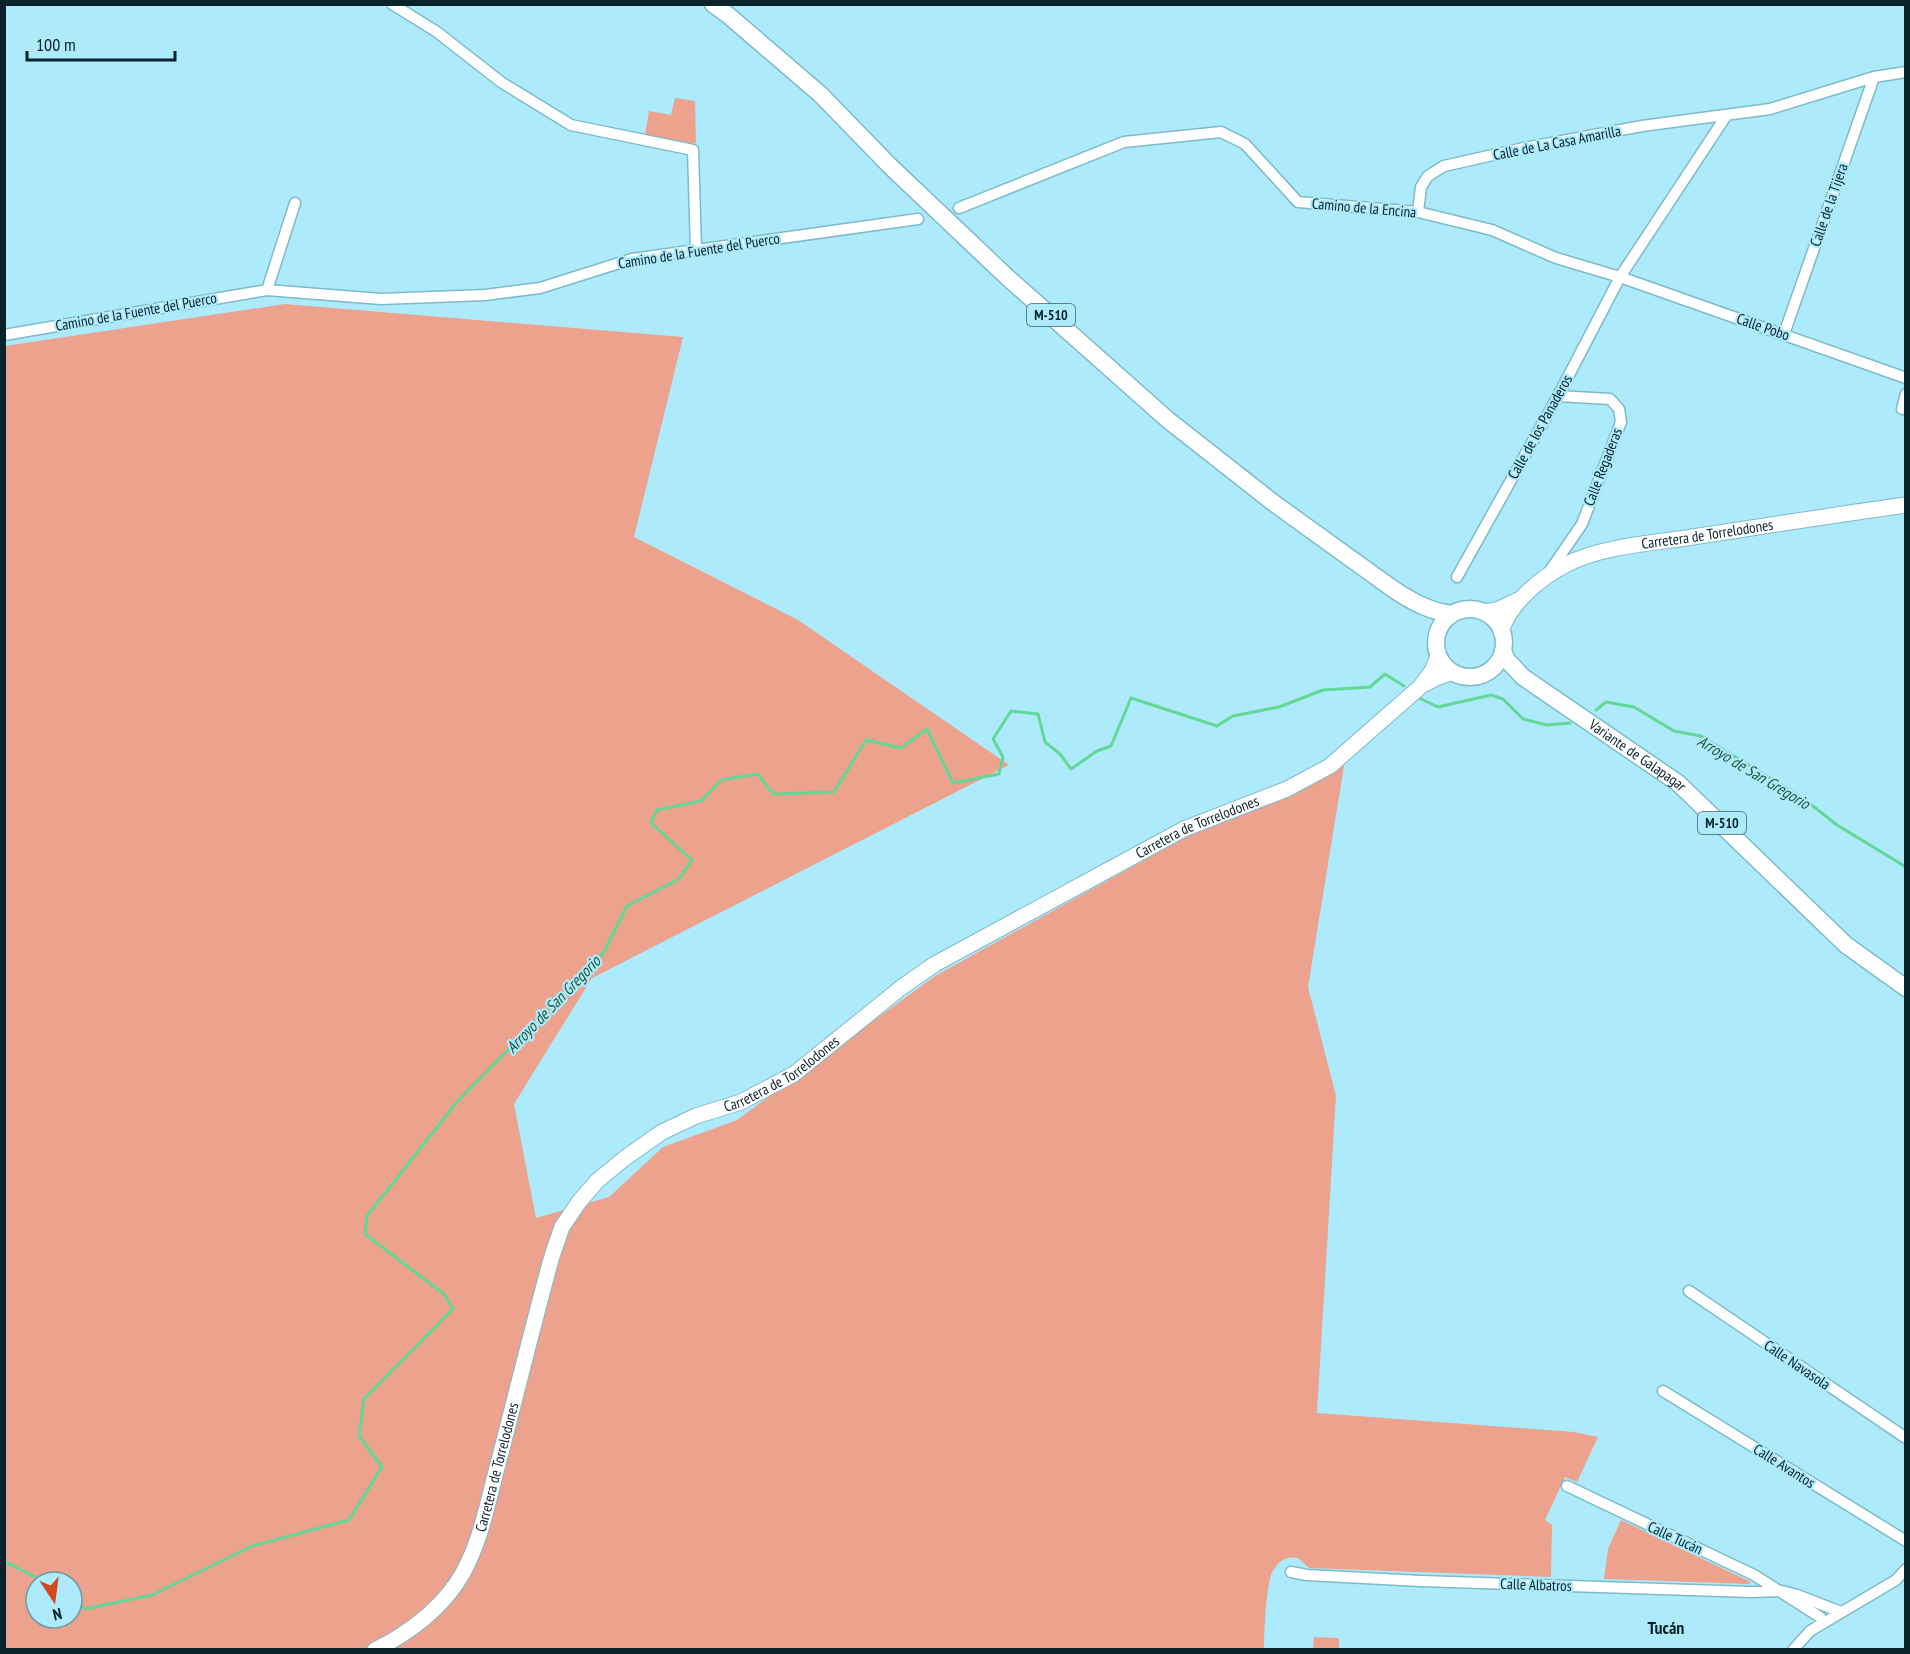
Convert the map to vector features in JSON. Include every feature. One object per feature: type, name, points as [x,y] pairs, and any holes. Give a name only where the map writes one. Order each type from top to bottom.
[{"type":"main road","name":"M-510","points":[[713,4],[820,94],[890,166],[999,269],[1168,420],[1275,504],[1410,600],[1436,612],[1451,614],[1473,609],[1484,612]]},
{"type":"main road","name":"Carretera de Torrelodones","points":[[1502,631],[1506,618],[1520,599],[1544,579],[1568,564],[1625,548],[1905,505]]},
{"type":"main road","name":"Carretera de Torrelodones","points":[[1484,612],[1497,610],[1520,599]]},
{"type":"main road","name":"M-510","points":[[1410,600],[1430,622],[1437,634]]},
{"type":"main road","points":[[1484,612],[1495,620],[1502,631],[1503,651],[1498,661],[1490,669]]},
{"type":"main road","points":[[1451,614],[1442,623],[1437,634],[1436,645],[1438,656],[1453,672]]},
{"type":"main road","name":"M-510","points":[[1503,651],[1507,660],[1523,677]]},
{"type":"main road","name":"Carretera de Torrelodones","points":[[375,1650],[421,1622],[456,1584],[470,1559],[492,1487],[552,1256],[562,1227],[597,1181],[662,1132],[696,1116],[741,1102],[770,1089],[794,1074],[902,987],[935,964],[1184,829],[1287,789],[1330,766],[1420,687],[1432,672],[1438,656]]},
{"type":"main road","name":"M-510","points":[[1453,672],[1466,676],[1479,675],[1490,669],[1523,677]]},
{"type":"main road","name":"Carretera de Torrelodones","points":[[1420,687],[1453,672]]},
{"type":"main road","name":"Variante de Galapagar","points":[[1523,677],[1678,783],[1846,945],[1905,988]]},
{"type":"street","points":[[392,4],[437,32],[501,82],[571,125],[693,150],[696,249]]},
{"type":"street","name":"Calle de La Casa Amarilla","points":[[1418,212],[1421,187],[1428,176],[1444,166],[1524,148],[1630,129],[1770,109],[1874,77],[1905,72]]},
{"type":"street","name":"Calle de la Tijera","points":[[1784,334],[1874,77]]},
{"type":"street","points":[[1620,277],[1726,116]]},
{"type":"street","name":"Camino de la Encina","points":[[959,208],[1124,142],[1221,132],[1245,144],[1298,202],[1418,212],[1492,231],[1556,258],[1620,277]]},
{"type":"street","points":[[267,290],[295,203]]},
{"type":"street","name":"Camino de la Fuente del Puerco","points":[[4,335],[267,290],[381,299],[485,295],[540,288],[632,259],[918,219]]},
{"type":"street","name":"Calle Pobo","points":[[1620,277],[1905,378]]},
{"type":"street","name":"Calle de los Panaderos","points":[[1457,577],[1558,396],[1620,277]]},
{"type":"street","points":[[1902,410],[1905,393]]},
{"type":"street","name":"Calle Regaderas","points":[[1544,579],[1582,524],[1621,422],[1618,409],[1610,399],[1558,396]]},
{"type":"street","name":"Calle Navasola","points":[[1689,1291],[1905,1438]]},
{"type":"street","name":"Calle Avantos","points":[[1663,1391],[1905,1541]]},
{"type":"street","name":"Calle Tucán","points":[[1567,1486],[1754,1575],[1782,1591],[1824,1622]]},
{"type":"street","points":[[1793,1650],[1810,1630],[1896,1580],[1905,1569]]},
{"type":"street","name":"Calle Albatros","points":[[1291,1572],[1306,1575],[1432,1582],[1739,1592],[1782,1591]]},
{"type":"street","name":"Calle Tucán","points":[[1782,1591],[1841,1612]]},
{"type":"shaded area","points":[[675,98],[695,101],[696,143],[645,135],[649,111],[671,115]]},
{"type":"shaded area","points":[[285,304],[683,337],[634,537],[798,620],[1009,765],[592,978],[514,1104],[536,1218],[609,1197],[663,1147],[737,1120],[935,976],[1195,832],[1344,766],[1308,987],[1336,1096],[1317,1413],[1574,1432],[1598,1437],[1577,1482],[1565,1477],[1545,1520],[1552,1525],[1551,1577],[1309,1568],[1298,1558],[1290,1558],[1276,1566],[1270,1579],[1264,1649],[5,1650],[5,346]]},
{"type":"shaded area","points":[[1621,1520],[1751,1582],[1750,1584],[1604,1579],[1608,1549]]},
{"type":"shaded area","points":[[1314,1637],[1339,1638],[1339,1649],[1313,1649]]},
{"type":"waterway","name":"Arroyo de San Gregorio","points":[[84,1608],[152,1595],[252,1546],[349,1520],[382,1467],[359,1436],[364,1399],[453,1309],[444,1294],[365,1234],[367,1216],[456,1103],[604,952],[627,906],[679,879],[692,860],[651,823],[657,810],[701,801],[721,780],[758,774],[773,794],[834,792],[866,740],[901,748],[927,729],[953,783],[999,774],[1003,757],[993,739],[1011,711],[1038,714],[1045,742],[1060,754],[1071,769],[1097,751],[1111,746],[1131,698],[1217,726],[1233,716],[1279,707],[1323,690],[1370,687],[1385,674],[1404,686]]},
{"type":"waterway","name":"Arroyo de San Gregorio","points":[[1419,698],[1438,707],[1491,695],[1503,699],[1523,719],[1547,725],[1570,723]]},
{"type":"waterway","name":"Arroyo de San Gregorio","points":[[1596,710],[1606,702],[1634,707],[1674,731],[1701,736],[1804,799],[1837,825],[1906,867]]},
{"type":"waterway","name":"Arroyo de San Gregorio","points":[[4,1561],[24,1571]]},
{"type":"district","name":"Tucán","points":[[1666,1628]]}]
